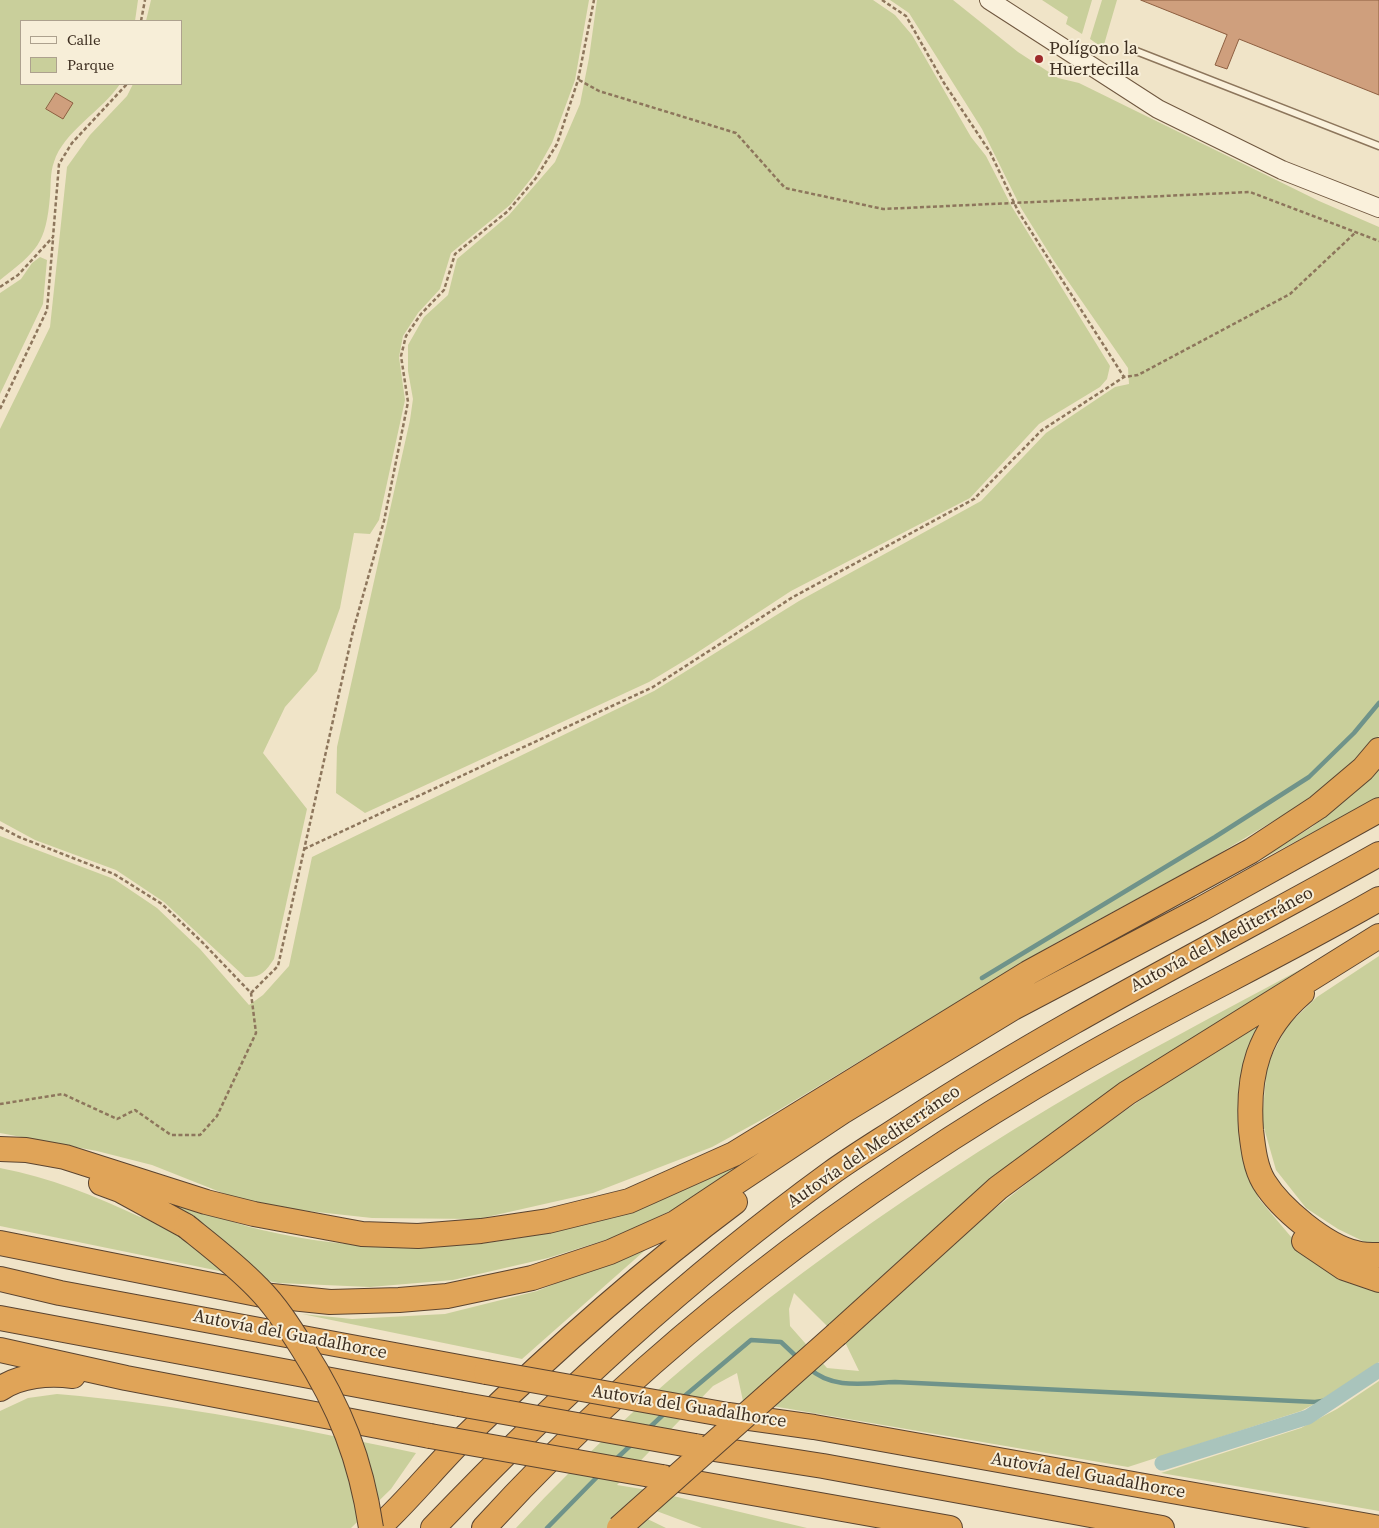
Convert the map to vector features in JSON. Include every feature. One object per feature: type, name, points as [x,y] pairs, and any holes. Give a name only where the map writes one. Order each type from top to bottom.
[{"type":"highway","points":[[0,1149],[26,1150],[65,1157],[206,1202],[254,1214],[362,1234],[418,1236],[481,1232],[548,1221],[629,1201],[734,1154],[1028,973],[1251,851],[1318,807],[1363,769],[1379,750]]},
{"type":"highway","points":[[0,1243],[262,1295],[330,1302],[399,1300],[446,1296],[532,1278],[610,1252],[675,1223],[842,1112],[1013,1008],[1201,910],[1379,810]]},
{"type":"highway","name":"Autovía del Mediterráneo","points":[[433,1528],[525,1433],[601,1360],[709,1266],[833,1172],[980,1076],[1142,983],[1379,854]]},
{"type":"highway","name":"Autovía del Mediterráneo","points":[[484,1528],[645,1369],[777,1262],[907,1166],[1077,1062],[1379,899]]},
{"type":"highway","points":[[619,1528],[998,1188],[1127,1093],[1379,936]]},
{"type":"highway","points":[[1379,942],[1301,994],[1277,1018],[1256,1058],[1249,1098],[1253,1152],[1263,1181],[1277,1211],[1306,1242],[1344,1268],[1379,1280]]},
{"type":"highway","points":[[378,1528],[402,1507],[465,1436],[590,1318],[693,1233],[804,1150],[859,1112],[903,1076]]},
{"type":"highway","points":[[0,1149],[65,1169],[120,1190],[186,1226],[229,1260],[259,1289],[287,1324],[327,1387],[346,1428],[361,1471],[371,1528]]},
{"type":"highway","points":[[1263,1181],[1290,1212],[1314,1232],[1355,1253],[1379,1256]]},
{"type":"highway","name":"Autovía del Guadalhorce","points":[[0,1279],[69,1294],[486,1372],[728,1415],[814,1427],[1379,1528]]},
{"type":"highway","name":"Autovía del Guadalhorce","points":[[0,1318],[459,1404],[695,1446],[823,1466],[1162,1528]]},
{"type":"highway","points":[[0,1350],[126,1378],[430,1436],[950,1528]]},
{"type":"highway","points":[[0,1389],[8,1383],[50,1374],[126,1378]]},
{"type":"highway","points":[[751,1492],[816,1518],[861,1528]]},
{"type":"main road","points":[[989,0],[1158,109],[1282,170],[1379,208]]},
{"type":"lane","points":[[1131,49],[1379,146]]},
{"type":"path","points":[[141,20],[145,0]]},
{"type":"path","points":[[251,993],[278,966],[353,631],[384,521],[408,402],[401,356],[406,336],[422,314],[444,290],[455,254],[508,211],[536,178],[556,144],[578,80],[594,0]]},
{"type":"path","points":[[882,0],[906,16],[944,82],[990,152],[1018,211],[1124,377]]},
{"type":"path","points":[[578,80],[599,91],[736,133],[785,188],[883,209],[1250,192],[1379,241]]},
{"type":"path","points":[[0,409],[47,310],[59,164],[72,144],[126,85]]},
{"type":"path","points":[[304,849],[653,687],[793,597],[974,499],[1042,430],[1124,377],[1138,375],[1290,294],[1356,232]]},
{"type":"path","points":[[0,287],[18,275],[53,237]]},
{"type":"path","points":[[0,827],[19,837],[114,874],[162,904],[251,993],[256,1033],[217,1116],[200,1135],[171,1135],[135,1110],[117,1119],[63,1094],[0,1104]]},
{"type":"green space","points":[[0,0],[138,0],[135,20],[20,20],[20,85],[119,85],[113,94],[74,131],[59,151],[52,170],[48,212],[42,236],[31,253],[0,280]]},
{"type":"green space","points":[[151,0],[589,0],[575,80],[552,143],[534,175],[510,205],[451,253],[440,289],[418,313],[403,336],[399,357],[405,400],[379,520],[370,534],[354,533],[340,608],[317,671],[285,707],[263,753],[307,809],[274,959],[262,973],[250,977],[245,977],[164,902],[116,870],[35,840],[0,821],[0,429],[50,327],[67,167],[90,135],[127,96],[132,85],[182,85],[182,20],[146,20]]},
{"type":"green space","points":[[597,0],[873,0],[895,15],[912,35],[971,137],[986,156],[1012,207],[1110,366],[1107,379],[1100,387],[1039,424],[970,498],[791,591],[649,682],[365,813],[336,793],[337,747],[410,420],[413,399],[408,371],[408,345],[424,317],[448,295],[457,259],[509,215],[555,162],[580,104]]},
{"type":"green space","points":[[890,0],[953,0],[1018,52],[1058,78],[1079,83],[1319,201],[1379,227],[1379,736],[1325,790],[1210,859],[1050,946],[774,1113],[712,1147],[593,1193],[478,1219],[372,1218],[253,1205],[152,1165],[97,1151],[0,1133],[0,836],[114,879],[157,908],[200,949],[249,1005],[263,995],[289,966],[312,857],[654,691],[799,601],[981,501],[1046,433],[1115,387],[1129,384],[1128,368],[1054,261],[1021,208],[982,129],[909,13]]},
{"type":"green space","points":[[1042,0],[1092,0],[1082,34],[1066,24],[1068,17]]},
{"type":"green space","points":[[1102,0],[1117,0],[1103,48],[1090,39]]},
{"type":"green space","points":[[40,257],[47,260],[43,304],[0,394],[0,293],[21,279],[32,263]]},
{"type":"green space","points":[[1379,770],[1379,798],[1239,871],[1312,827]]},
{"type":"green space","points":[[1379,956],[1379,1244],[1367,1243],[1338,1229],[1306,1208],[1276,1170],[1262,1121],[1267,1065],[1287,1026],[1317,997]]},
{"type":"green space","points":[[1303,968],[1178,1049],[1056,1134],[996,1179],[939,1226],[829,1328],[794,1293],[789,1309],[790,1326],[827,1368],[859,1371],[844,1340],[892,1296],[992,1211],[1097,1131],[1151,1093],[1262,1024],[1246,1164],[1259,1199],[1292,1238],[1330,1269],[1379,1289],[1379,1362],[1324,1399],[1301,1411],[1128,1467],[743,1401],[737,1373],[713,1386],[617,1485],[648,1490],[807,1528],[702,1528],[635,1503],[629,1510],[666,1528],[516,1528],[575,1467],[637,1409],[701,1353],[837,1247],[979,1151],[1051,1107]]},
{"type":"green space","points":[[784,1137],[699,1197],[618,1236],[548,1258],[453,1280],[370,1287],[278,1283],[0,1226],[0,1168],[72,1188],[140,1217],[148,1214],[191,1219],[158,1195],[249,1227],[311,1240],[411,1247],[461,1245],[511,1239],[560,1230],[609,1217],[672,1194]]},
{"type":"green space","points":[[651,1245],[522,1359],[302,1314],[352,1319],[445,1314],[537,1291]]},
{"type":"green space","points":[[1379,1381],[1379,1511],[1161,1473],[1301,1428],[1337,1409]]},
{"type":"green space","points":[[57,1394],[193,1410],[416,1453],[391,1489],[351,1528],[0,1528],[0,1411],[28,1398]]},
{"type":"building","points":[[1141,0],[1379,0],[1379,95],[1239,39],[1227,69],[1215,65],[1227,35]]},
{"type":"building","points":[[56,93],[73,103],[63,119],[46,109]]},
{"type":"waterway","points":[[982,978],[1215,837],[1309,777],[1354,733],[1379,703]]},
{"type":"waterway","points":[[681,1399],[751,1340],[781,1342],[798,1358]]},
{"type":"waterway","points":[[809,1368],[828,1380],[850,1384],[895,1382],[1315,1402],[1336,1399]]},
{"type":"waterway","points":[[1162,1463],[1308,1417],[1379,1370]]},
{"type":"waterway","points":[[648,1429],[666,1412]]},
{"type":"waterway","points":[[615,1460],[633,1443]]},
{"type":"waterway","points":[[547,1528],[600,1474]]},
{"type":"place","name":"Polígono la Huertecilla","points":[[1039,59]]}]
